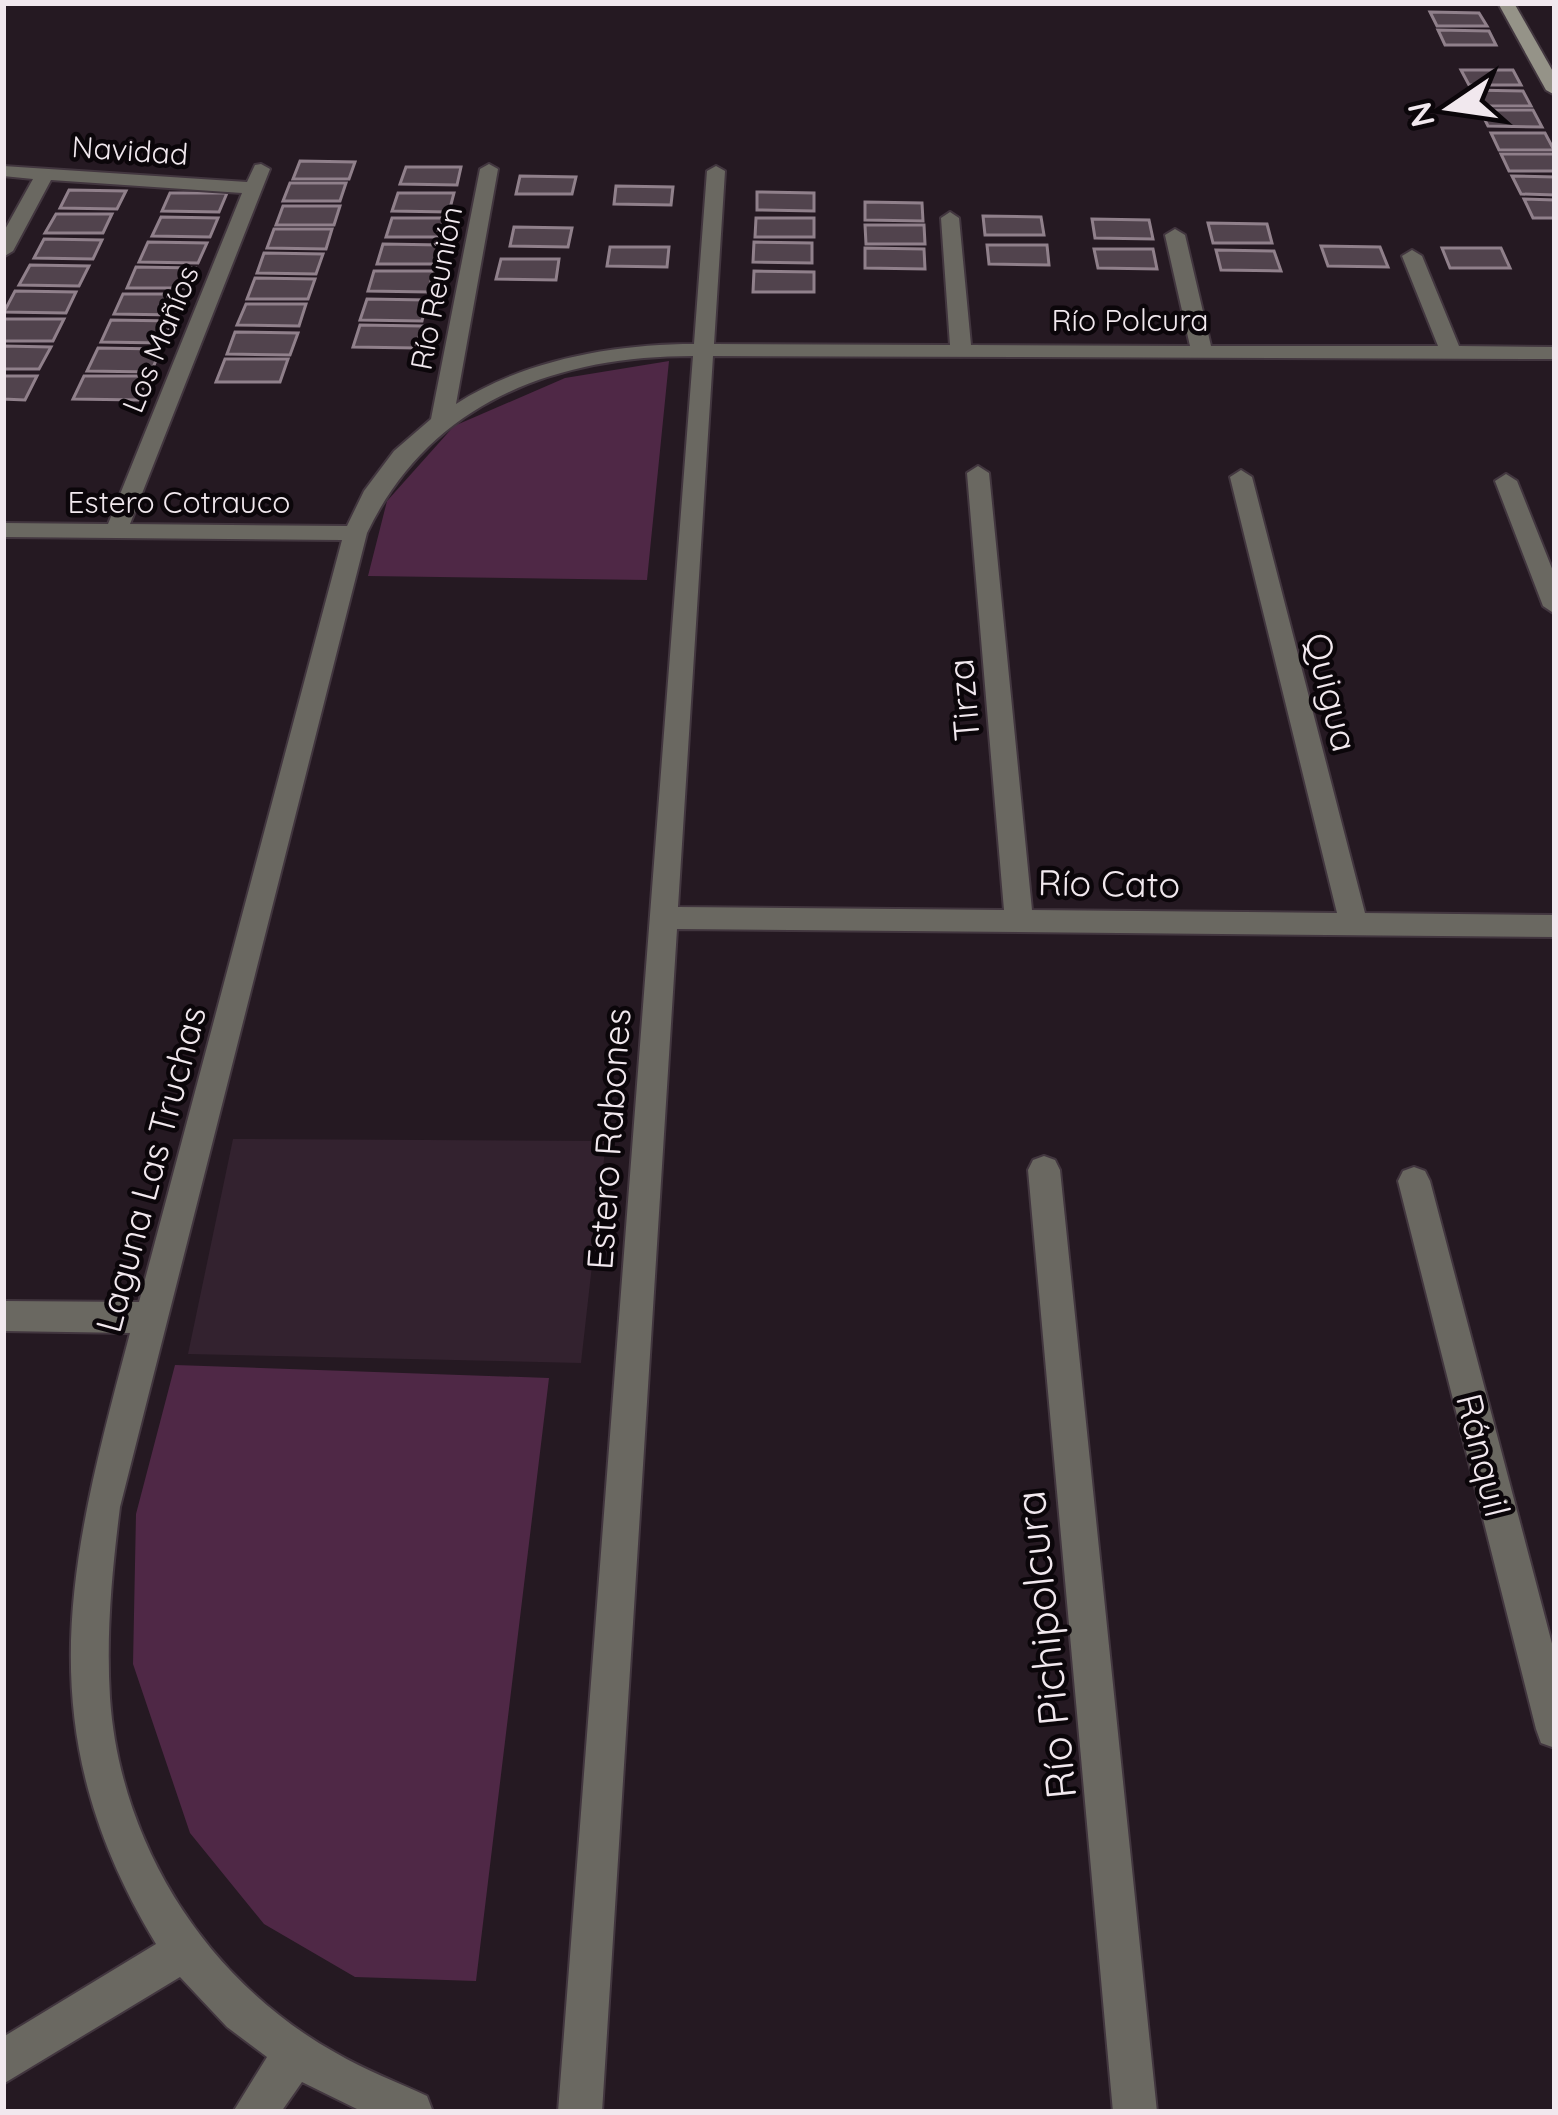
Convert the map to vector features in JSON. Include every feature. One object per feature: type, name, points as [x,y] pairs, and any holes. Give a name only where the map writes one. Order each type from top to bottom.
[{"type":"street","points":[[1506,3],[1555,90]]},
{"type":"street","name":"Río Reunión","points":[[442,419],[489,169]]},
{"type":"street","name":"Navidad","points":[[3,171],[257,179]]},
{"type":"street","name":"Estero Rabones","points":[[580,2112],[716,171]]},
{"type":"street","points":[[3,250],[45,174]]},
{"type":"street","name":"Los Mañíos","points":[[116,531],[257,179]]},
{"type":"street","points":[[950,218],[961,349]]},
{"type":"street","points":[[1175,235],[1202,350]]},
{"type":"street","points":[[1412,256],[1451,352]]},
{"type":"street","name":"Laguna Las Truchas","points":[[410,2112],[355,2091],[293,2057],[232,2010],[182,1952],[140,1883],[93,1736],[86,1654],[88,1580],[102,1508],[355,533],[383,476],[442,419],[500,387],[574,363],[643,350],[704,347]]},
{"type":"street","name":"Río Polcura","points":[[704,347],[1555,353]]},
{"type":"street","name":"Tirza","points":[[978,472],[1019,921]]},
{"type":"street","name":"Quigua","points":[[1241,477],[1354,924]]},
{"type":"street","points":[[1506,481],[1555,606]]},
{"type":"street","name":"Estero Cotrauco","points":[[3,530],[355,533]]},
{"type":"street","name":"Río Cato","points":[[663,918],[1555,926]]},
{"type":"street","name":"Río Pichipolcura","points":[[1044,1170],[1135,2112]]},
{"type":"street","name":"Ránquil","points":[[1414,1181],[1555,1730]]},
{"type":"street","points":[[3,1316],[152,1318]]},
{"type":"street","points":[[3,2062],[182,1952]]},
{"type":"street","points":[[255,2112],[293,2057]]},
{"type":"shaded area","points":[[669,361],[647,580],[368,576],[387,501],[454,426],[565,378]]},
{"type":"shaded area","points":[[233,1139],[606,1141],[581,1363],[188,1354]]},
{"type":"shaded area","points":[[175,1365],[549,1378],[476,1981],[355,1977],[264,1924],[190,1833],[133,1664],[136,1514]]},
{"type":"building","points":[[1430,12],[1479,13],[1487,26],[1437,26]]},
{"type":"building","points":[[1438,30],[1489,31],[1496,45],[1445,45]]},
{"type":"building","points":[[1461,70],[1513,70],[1521,85],[1469,85]]},
{"type":"building","points":[[1470,90],[1523,91],[1531,106],[1478,106]]},
{"type":"building","points":[[1480,110],[1533,110],[1542,127],[1488,126]]},
{"type":"building","points":[[1491,133],[1545,133],[1554,150],[1499,150]]},
{"type":"building","points":[[1501,154],[1555,154],[1555,171],[1509,171]]},
{"type":"building","points":[[300,161],[355,162],[349,179],[293,179]]},
{"type":"building","points":[[406,167],[461,167],[457,185],[400,184]]},
{"type":"building","points":[[520,176],[576,177],[572,194],[516,194]]},
{"type":"building","points":[[1512,176],[1555,177],[1555,195],[1521,194]]},
{"type":"building","points":[[290,183],[346,183],[340,201],[283,201]]},
{"type":"building","points":[[616,186],[673,187],[671,205],[614,204]]},
{"type":"building","points":[[69,190],[126,191],[117,209],[60,208]]},
{"type":"building","points":[[757,192],[814,193],[814,211],[757,210]]},
{"type":"building","points":[[170,193],[227,193],[219,212],[162,211]]},
{"type":"building","points":[[398,193],[454,193],[449,212],[392,211]]},
{"type":"building","points":[[1524,199],[1555,200],[1555,218],[1533,218]]},
{"type":"building","points":[[865,202],[922,203],[923,221],[865,220]]},
{"type":"building","points":[[283,206],[340,206],[334,225],[276,225]]},
{"type":"building","points":[[56,214],[112,214],[103,233],[45,233]]},
{"type":"building","points":[[983,216],[1041,217],[1044,235],[985,235]]},
{"type":"building","points":[[161,217],[218,218],[210,237],[152,236]]},
{"type":"building","points":[[392,218],[449,218],[444,237],[386,237]]},
{"type":"building","points":[[756,218],[814,218],[814,237],[755,237]]},
{"type":"building","points":[[1092,219],[1149,220],[1153,239],[1095,238]]},
{"type":"building","points":[[1208,223],[1267,224],[1272,243],[1213,243]]},
{"type":"building","points":[[865,225],[924,225],[925,244],[866,244]]},
{"type":"building","points":[[514,227],[572,228],[568,247],[510,246]]},
{"type":"building","points":[[274,229],[332,229],[326,249],[267,248]]},
{"type":"building","points":[[44,239],[102,240],[93,259],[34,258]]},
{"type":"building","points":[[148,242],[207,243],[198,263],[139,262]]},
{"type":"building","points":[[754,242],[812,243],[812,263],[753,262]]},
{"type":"building","points":[[383,244],[441,245],[436,264],[377,264]]},
{"type":"building","points":[[987,245],[1047,245],[1049,265],[989,264]]},
{"type":"building","points":[[1321,246],[1380,247],[1388,267],[1328,266]]},
{"type":"building","points":[[610,247],[669,247],[667,267],[607,266]]},
{"type":"building","points":[[865,248],[924,249],[925,269],[865,268]]},
{"type":"building","points":[[1442,248],[1501,248],[1510,268],[1450,268]]},
{"type":"building","points":[[1094,249],[1153,249],[1157,269],[1098,268]]},
{"type":"building","points":[[1216,250],[1274,251],[1281,271],[1221,270]]},
{"type":"building","points":[[264,253],[323,254],[316,274],[257,273]]},
{"type":"building","points":[[501,259],[559,259],[556,280],[496,279]]},
{"type":"building","points":[[30,265],[89,266],[79,286],[19,285]]},
{"type":"building","points":[[136,267],[195,268],[187,288],[127,288]]},
{"type":"building","points":[[374,271],[434,271],[428,292],[368,291]]},
{"type":"building","points":[[754,271],[814,272],[814,292],[753,292]]},
{"type":"building","points":[[255,278],[315,279],[308,299],[247,299]]},
{"type":"building","points":[[15,291],[76,292],[66,313],[4,312]]},
{"type":"building","points":[[123,294],[184,294],[175,315],[114,314]]},
{"type":"building","points":[[367,299],[427,300],[422,321],[360,320]]},
{"type":"building","points":[[246,304],[306,304],[299,326],[237,325]]},
{"type":"building","points":[[3,319],[64,319],[53,341],[3,341]]},
{"type":"building","points":[[111,320],[173,321],[163,343],[101,342]]},
{"type":"building","points":[[360,325],[422,326],[416,348],[353,347]]},
{"type":"building","points":[[235,332],[298,333],[290,355],[227,354]]},
{"type":"building","points":[[3,346],[51,347],[39,369],[3,369]]},
{"type":"building","points":[[98,348],[161,349],[151,372],[87,371]]},
{"type":"building","points":[[225,359],[288,359],[280,382],[216,382]]},
{"type":"building","points":[[3,376],[37,376],[25,400],[3,399]]},
{"type":"building","points":[[84,376],[148,376],[138,400],[73,399]]}]
